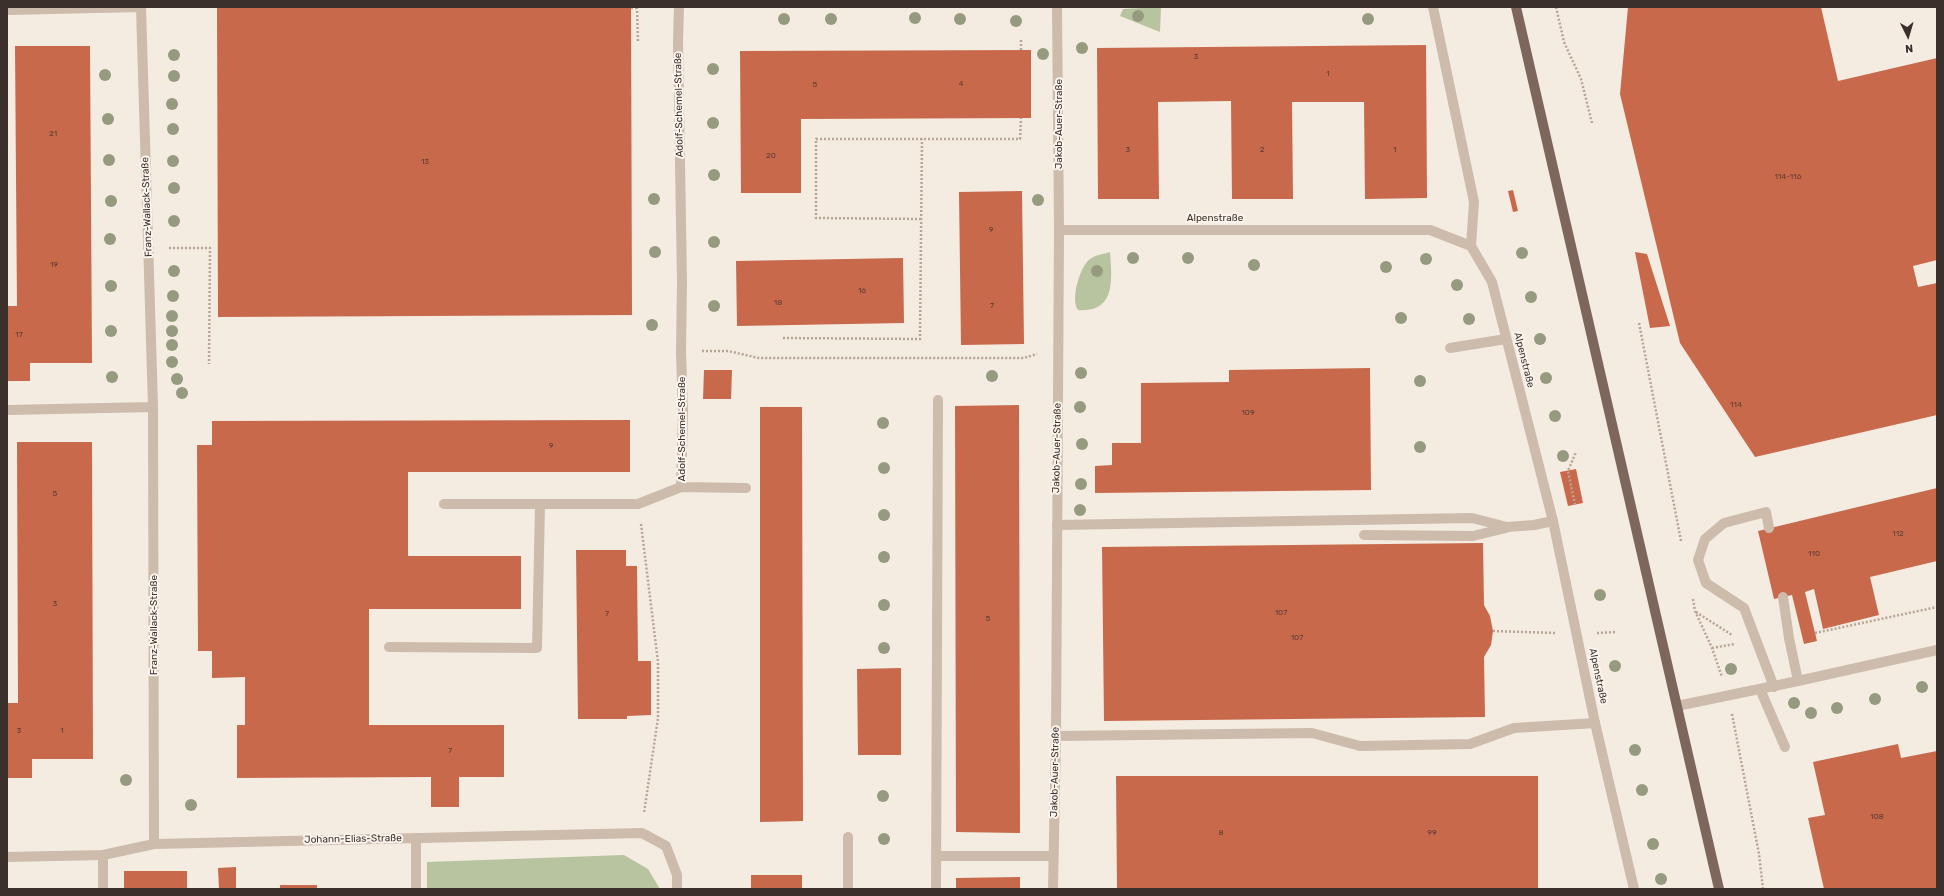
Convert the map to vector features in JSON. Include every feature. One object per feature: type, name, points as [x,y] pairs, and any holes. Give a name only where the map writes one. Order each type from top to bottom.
[{"type":"main road","points":[[1516,7],[1719,889]]},
{"type":"street","name":"Franz-Wallack-Straße","points":[[7,10],[141,7],[153,407],[154,844]]},
{"type":"street","name":"Adolf-Schemel-Straße","points":[[444,504],[638,504],[681,487],[683,414],[681,352],[682,282],[678,42],[679,7]]},
{"type":"street","name":"Jakob-Auer-Straße","points":[[1053,889],[1056,736],[1056,525],[1059,230],[1057,7]]},
{"type":"street","points":[[1433,7],[1474,202],[1471,246]]},
{"type":"street","name":"Alpenstraße","points":[[1059,230],[1430,230],[1471,246],[1492,282],[1553,521],[1595,723],[1634,889]]},
{"type":"street","points":[[1450,348],[1506,338]]},
{"type":"street","points":[[936,889],[938,400]]},
{"type":"street","points":[[7,410],[153,407]]},
{"type":"street","points":[[681,487],[746,488]]},
{"type":"street","points":[[389,647],[536,648],[540,504]]},
{"type":"street","points":[[1770,528],[1766,512],[1724,523],[1705,539],[1698,560],[1706,583],[1744,608],[1774,686]]},
{"type":"street","points":[[1056,525],[1472,518],[1508,527]]},
{"type":"street","points":[[1364,535],[1473,536],[1508,527],[1534,526],[1553,521]]},
{"type":"street","points":[[1783,597],[1789,638],[1798,682]]},
{"type":"street","points":[[1677,706],[1798,682],[1937,650]]},
{"type":"street","points":[[1760,689],[1785,747]]},
{"type":"street","points":[[1056,736],[1312,733],[1360,746],[1470,744],[1514,728],[1595,723]]},
{"type":"street","name":"Johann-Elias-Straße","points":[[7,857],[104,855],[154,844],[642,833],[666,846],[677,875],[677,889]]},
{"type":"street","points":[[848,837],[848,889]]},
{"type":"street","points":[[416,838],[416,889]]},
{"type":"street","points":[[103,889],[104,855]]},
{"type":"street","points":[[936,856],[1053,856]]},
{"type":"path","points":[[1556,7],[1564,42],[1582,79],[1592,123]]},
{"type":"path","points":[[631,8],[637,8],[638,42]]},
{"type":"path","points":[[1021,40],[1021,50]]},
{"type":"path","points":[[921,219],[816,218],[816,139],[1020,139],[1021,118]]},
{"type":"path","points":[[783,338],[920,338],[922,139]]},
{"type":"path","points":[[148,248],[210,248],[209,364]]},
{"type":"path","points":[[681,352],[728,351],[759,358],[1024,358],[1058,347]]},
{"type":"path","points":[[1575,505],[1568,471],[1576,452]]},
{"type":"path","points":[[638,504],[658,669],[658,718],[642,833]]},
{"type":"path","points":[[1815,633],[1937,607]]},
{"type":"path","points":[[1695,611],[1737,638]]},
{"type":"green space","points":[[1161,7],[1160,32],[1120,16],[1123,9]]},
{"type":"green space","points":[[1110,252],[1111,283],[1105,300],[1099,306],[1090,309],[1078,310],[1075,299],[1077,283],[1086,263],[1092,258]]},
{"type":"green space","points":[[624,855],[648,869],[660,889],[427,889],[427,862]]},
{"type":"building","points":[[217,7],[631,7],[632,315],[218,317]]},
{"type":"building","points":[[1628,7],[1821,7],[1838,81],[1937,58],[1937,260],[1913,266],[1918,287],[1937,283],[1937,415],[1755,457],[1680,343],[1620,94]]},
{"type":"building","points":[[1426,45],[1427,198],[1365,199],[1364,102],[1292,102],[1293,199],[1232,199],[1231,101],[1158,102],[1159,199],[1098,199],[1097,48]]},
{"type":"building","points":[[15,46],[90,46],[92,363],[30,363],[30,381],[7,381],[7,306],[17,306]]},
{"type":"building","points":[[1031,50],[1031,118],[801,119],[801,193],[741,193],[740,51]]},
{"type":"building","points":[[1513,190],[1518,211],[1513,212],[1508,191]]},
{"type":"building","points":[[1022,191],[1024,344],[961,345],[959,192]]},
{"type":"building","points":[[1635,252],[1647,254],[1670,326],[1650,328]]},
{"type":"building","points":[[903,258],[904,323],[737,326],[736,261]]},
{"type":"building","points":[[1370,368],[1371,490],[1095,493],[1095,466],[1112,465],[1112,443],[1141,443],[1141,383],[1229,382],[1229,370]]},
{"type":"building","points":[[704,370],[732,370],[731,399],[703,399]]},
{"type":"building","points":[[1019,405],[1020,833],[956,832],[955,406]]},
{"type":"building","points":[[760,407],[802,407],[803,821],[760,822]]},
{"type":"building","points":[[630,420],[630,472],[408,472],[408,556],[521,556],[521,609],[369,609],[369,725],[504,725],[504,777],[459,777],[459,807],[431,807],[431,777],[237,778],[237,725],[245,725],[245,677],[212,678],[212,651],[198,651],[197,445],[212,445],[212,421]]},
{"type":"building","points":[[17,442],[92,442],[93,759],[32,759],[32,778],[7,778],[7,703],[18,703]]},
{"type":"building","points":[[1576,469],[1583,503],[1568,506],[1560,472]]},
{"type":"building","points":[[1937,488],[1937,561],[1870,577],[1879,615],[1823,629],[1814,589],[1805,592],[1817,641],[1804,644],[1792,595],[1774,599],[1758,531]]},
{"type":"building","points":[[1483,543],[1484,605],[1490,616],[1493,631],[1491,645],[1484,657],[1485,717],[1104,721],[1102,547]]},
{"type":"building","points":[[576,550],[626,550],[626,566],[637,566],[638,661],[651,661],[651,715],[627,716],[627,719],[578,719]]},
{"type":"building","points":[[901,668],[901,755],[858,755],[857,669]]},
{"type":"building","points":[[1898,744],[1901,758],[1937,751],[1937,889],[1824,889],[1808,818],[1825,815],[1813,762]]},
{"type":"building","points":[[1116,776],[1538,776],[1538,889],[1117,889]]},
{"type":"building","points":[[236,867],[236,889],[219,889],[218,868]]},
{"type":"building","points":[[124,871],[187,871],[187,889],[124,888]]},
{"type":"building","points":[[751,875],[802,875],[802,889],[751,889]]},
{"type":"building","points":[[1020,877],[1020,889],[956,889],[956,878]]},
{"type":"building","points":[[280,885],[317,885],[317,889],[280,889]]}]
